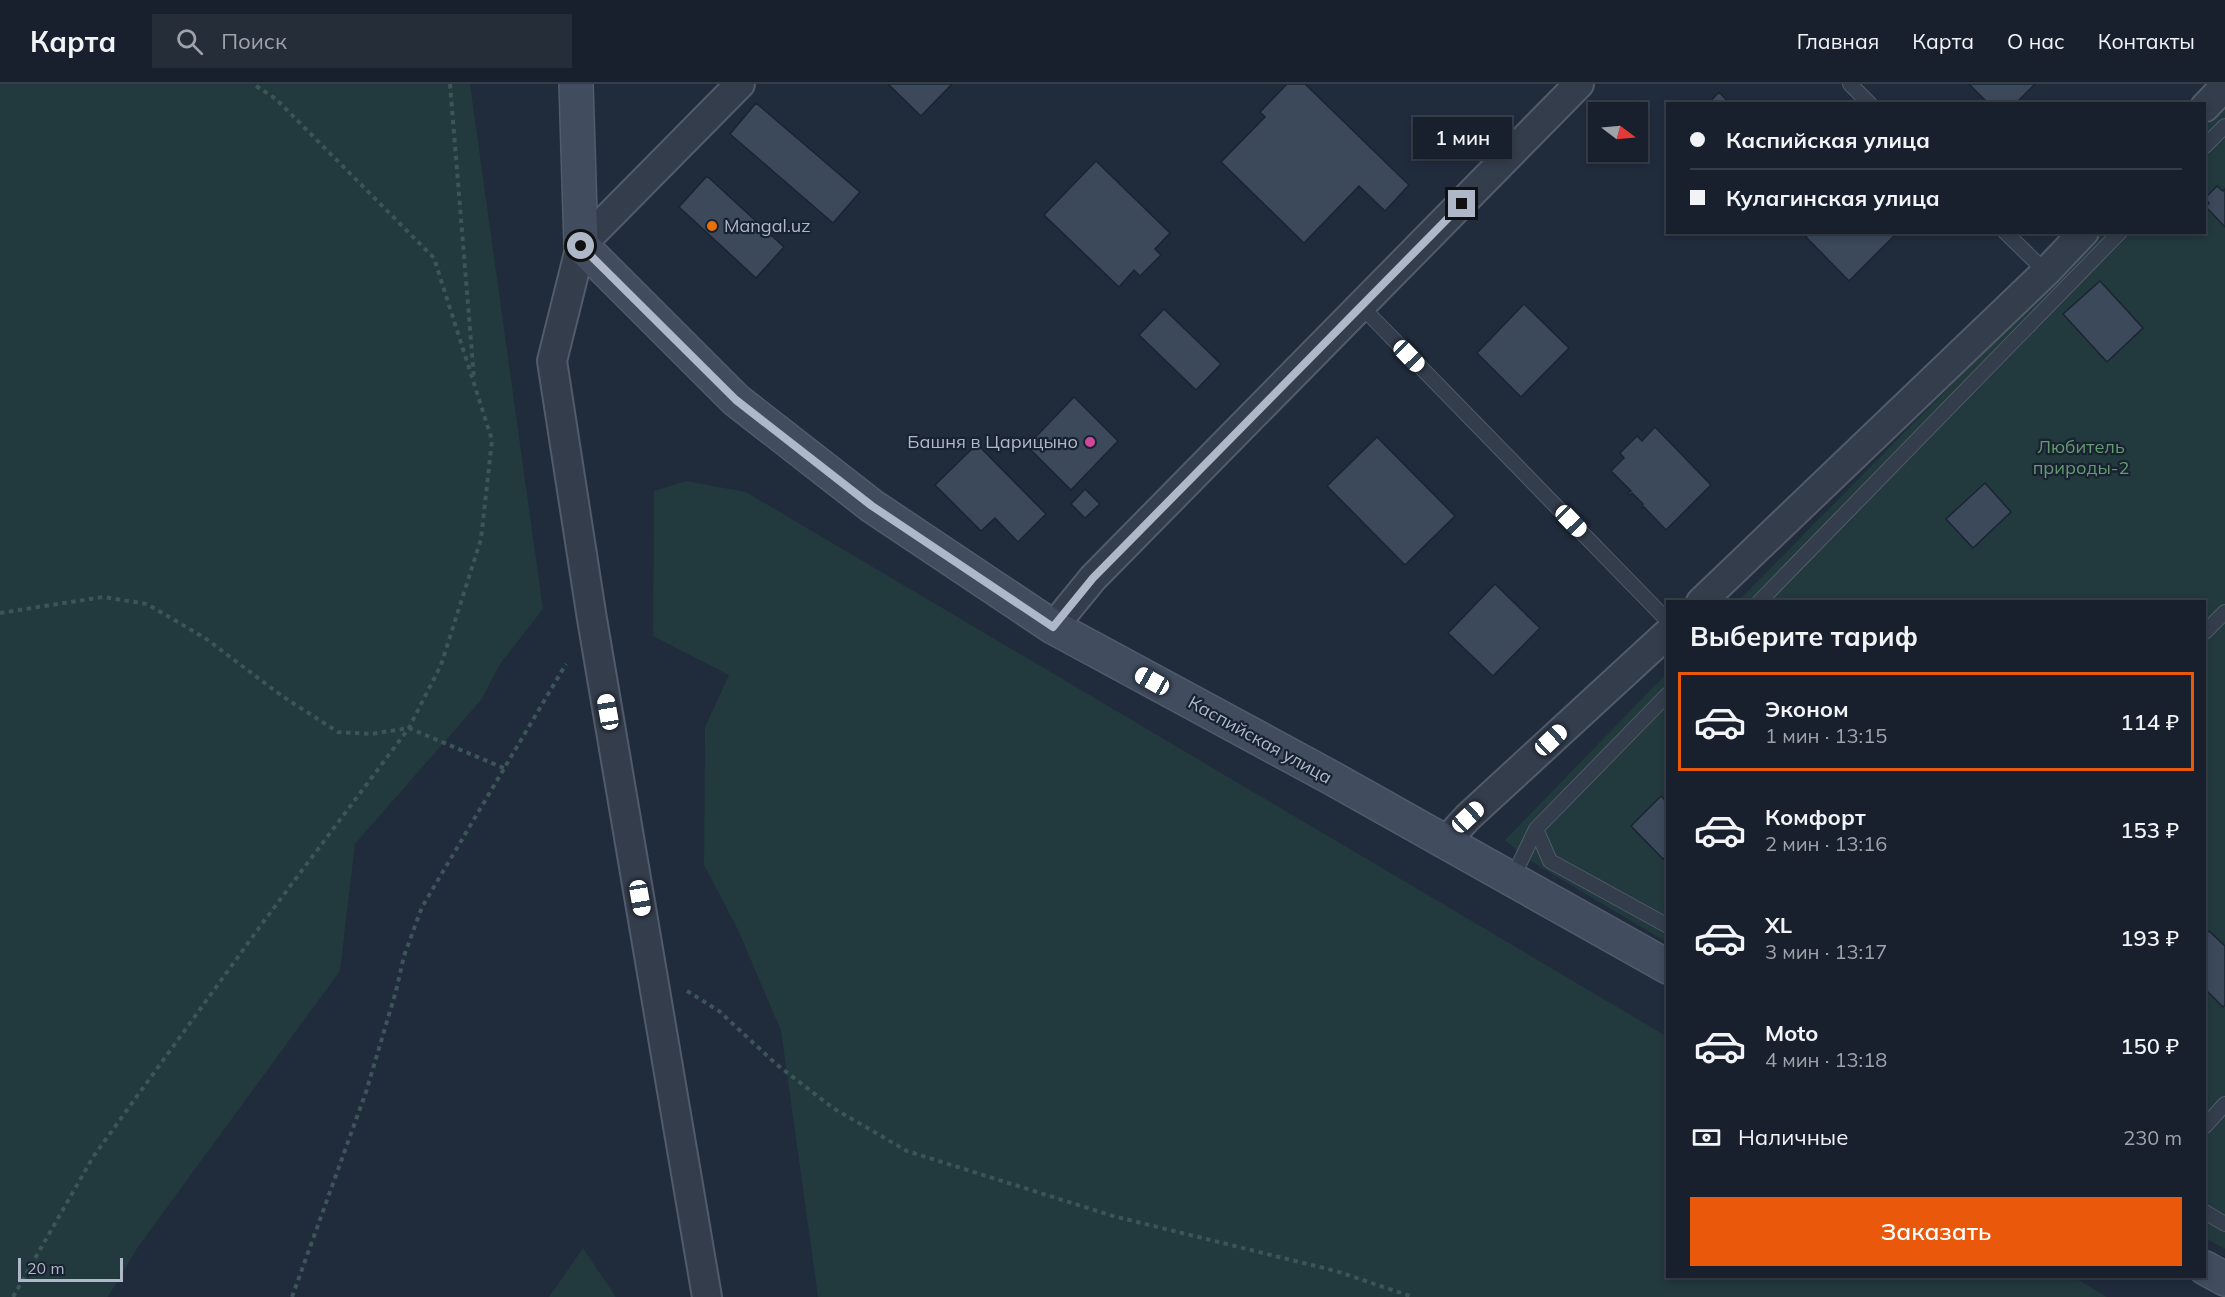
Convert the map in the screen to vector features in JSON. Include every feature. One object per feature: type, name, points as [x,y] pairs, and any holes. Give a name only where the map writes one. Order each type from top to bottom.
[{"type":"street","points":[[576,84],[581,246],[552,361],[592,619],[707,1297]]},
{"type":"street","points":[[581,246],[740,84]]},
{"type":"street","points":[[1053,627],[1093,578],[1579,84]]},
{"type":"street","points":[[2206,106],[2225,86]]},
{"type":"street","points":[[1703,600],[2046,272],[2082,234]]},
{"type":"street","name":"Каспийская улица","points":[[581,246],[736,400],[872,506],[1053,627],[1666,966]]},
{"type":"street","points":[[1445,842],[1468,817],[1666,635]]},
{"type":"street","points":[[2206,1269],[2225,1279]]},
{"type":"lane","points":[[1850,84],[1868,102]]},
{"type":"lane","points":[[2206,145],[2225,126]]},
{"type":"lane","points":[[2007,234],[2046,272]]},
{"type":"lane","points":[[1761,600],[2118,234]]},
{"type":"lane","points":[[1361,306],[1666,619]]},
{"type":"lane","points":[[2206,631],[2225,612]]},
{"type":"lane","points":[[1512,879],[1536,829],[1666,696]]},
{"type":"lane","points":[[1536,829],[1550,861],[1666,925]]},
{"type":"lane","points":[[2206,1125],[2225,1104]]},
{"type":"lane","points":[[2206,1213],[2225,1224]]},
{"type":"path","points":[[13,1297],[93,1157],[264,921],[409,728],[441,665],[481,539],[492,440],[434,258],[276,99],[253,84]]},
{"type":"path","points":[[450,84],[466,302],[475,387]]},
{"type":"path","points":[[0,613],[103,597],[147,604],[205,638],[282,696],[338,732],[371,734],[409,728],[506,769]]},
{"type":"path","points":[[292,1297],[366,1092],[404,956],[422,908],[506,769],[592,619]]},
{"type":"path","points":[[652,968],[719,1011],[776,1064],[833,1108],[907,1151],[1113,1216],[1336,1271],[1413,1297]]},
{"type":"green space","points":[[0,84],[470,84],[543,609],[500,664],[482,699],[355,844],[340,971],[138,1247],[108,1297],[0,1297]]},
{"type":"green space","name":"Любитель природы-2","points":[[2225,107],[2225,1249],[2206,1239],[2206,600],[1739,600],[2100,234],[2206,234],[2206,126]]},
{"type":"green space","points":[[686,481],[746,492],[1666,1036],[1666,1278],[2075,1278],[2107,1297],[818,1297],[781,1031],[738,930],[704,865],[705,727],[729,675],[653,636],[654,491]]},
{"type":"green space","points":[[1666,674],[1666,942],[1524,857],[1505,840]]},
{"type":"green space","points":[[583,1248],[616,1297],[549,1297]]},
{"type":"building","points":[[888,84],[952,84],[921,116]]},
{"type":"building","points":[[1287,84],[1305,84],[1409,185],[1385,211],[1359,186],[1304,243],[1221,162],[1265,117],[1260,112]]},
{"type":"building","points":[[1969,84],[2035,84],[2017,102],[1987,102]]},
{"type":"building","points":[[1719,92],[1728,102],[1710,102]]},
{"type":"building","points":[[756,103],[860,192],[833,223],[730,134]]},
{"type":"building","points":[[1096,161],[1170,233],[1155,249],[1161,255],[1140,276],[1134,270],[1119,287],[1044,215]]},
{"type":"building","points":[[707,176],[784,247],[756,278],[679,207]]},
{"type":"building","points":[[2217,186],[2223,191],[2225,189],[2225,227],[2206,207],[2209,203],[2206,197]]},
{"type":"building","points":[[1808,234],[1896,234],[1849,281],[1806,237]]},
{"type":"building","points":[[2100,281],[2143,328],[2107,362],[2063,314]]},
{"type":"building","points":[[1524,304],[1569,348],[1521,397],[1477,353]]},
{"type":"building","points":[[1164,309],[1221,364],[1196,390],[1139,335]]},
{"type":"building","points":[[1074,397],[1118,441],[1071,490],[1027,446]]},
{"type":"building","points":[[1655,427],[1711,485],[1666,530],[1644,507],[1642,508],[1643,504],[1632,493],[1630,495],[1628,493],[1631,491],[1611,471],[1624,458],[1620,453],[1637,436],[1642,441]]},
{"type":"building","points":[[1377,437],[1455,516],[1405,565],[1327,486]]},
{"type":"building","points":[[977,444],[1046,514],[1018,542],[995,518],[981,531],[935,485]]},
{"type":"building","points":[[1985,483],[2011,512],[1973,548],[1946,519]]},
{"type":"building","points":[[1085,489],[1100,504],[1085,518],[1071,504]]},
{"type":"building","points":[[1495,584],[1540,628],[1493,676],[1448,633]]},
{"type":"building","points":[[1661,796],[1666,801],[1666,856],[1663,859],[1631,826]]},
{"type":"building","points":[[2209,931],[2225,946],[2225,1005],[2223,1007],[2206,990],[2206,934]]},
{"type":"place","name":"Mangal.uz","points":[[712,226]]},
{"type":"place","name":"Башня в Царицыно","points":[[1090,442]]},
{"type":"route","points":[[581,246],[736,400],[872,506],[1053,627],[1093,578],[1462,204]]}]
